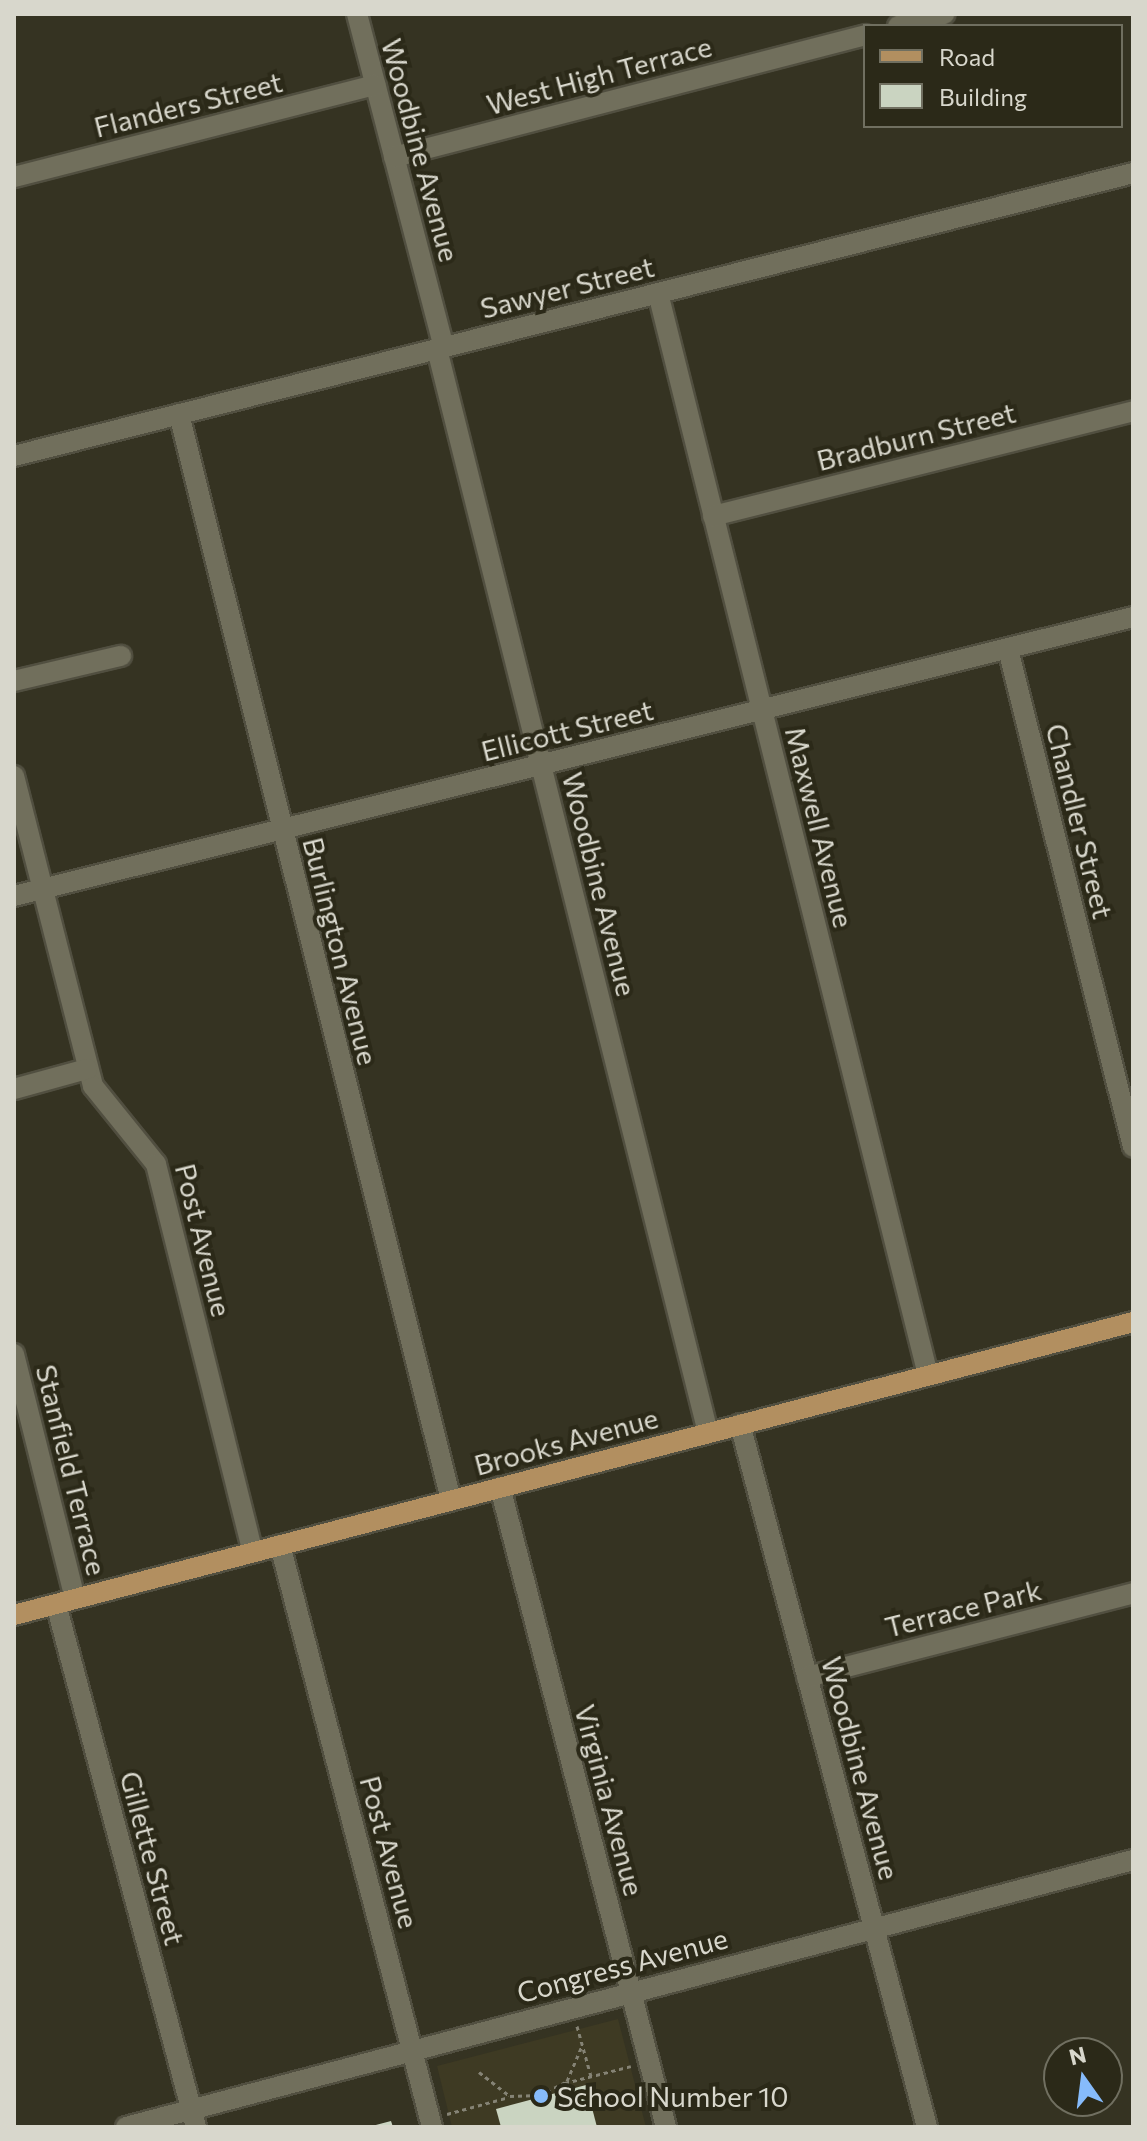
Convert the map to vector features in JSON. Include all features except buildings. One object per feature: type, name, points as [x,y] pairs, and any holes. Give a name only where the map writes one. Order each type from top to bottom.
[{"type":"main road","name":"Brooks Avenue","points":[[14,1615],[1133,1322]]},
{"type":"street","name":"Woodbine Avenue","points":[[357,14],[708,1433]]},
{"type":"street","points":[[906,24],[944,14]]},
{"type":"street","name":"West High Terrace","points":[[394,157],[863,36]]},
{"type":"street","name":"Flanders Street","points":[[14,177],[375,85]]},
{"type":"street","name":"Sawyer Street","points":[[14,456],[1133,173]]},
{"type":"street","name":"Maxwell Avenue","points":[[658,293],[928,1375]]},
{"type":"street","name":"Bradburn Street","points":[[713,516],[1133,411]]},
{"type":"street","name":"Burlington Avenue","points":[[179,414],[451,1500]]},
{"type":"street","name":"Ellicott Street","points":[[14,896],[1133,617]]},
{"type":"street","name":"Chandler Street","points":[[1008,649],[1133,1147]]},
{"type":"street","points":[[14,681],[121,656]]},
{"type":"street","name":"Post Avenue","points":[[14,776],[87,1069],[100,1098],[156,1164],[253,1552]]},
{"type":"street","points":[[14,1089],[87,1069]]},
{"type":"street","name":"Stanfield Terrace","points":[[14,1354],[66,1601]]},
{"type":"street","name":"Woodbine Avenue","points":[[740,1424],[927,2127]]},
{"type":"street","name":"Virginia Avenue","points":[[500,1487],[666,2127]]},
{"type":"street","name":"Post Avenue","points":[[280,1545],[412,2049],[440,2120]]},
{"type":"street","name":"Terrace Park","points":[[807,1677],[1133,1593]]},
{"type":"street","name":"Gillette Street","points":[[66,1601],[193,2118]]},
{"type":"street","name":"Congress Avenue","points":[[126,2127],[193,2118],[412,2049],[1133,1860]]},
{"type":"path","points":[[575,2019],[591,2076]]},
{"type":"path","points":[[563,2084],[582,2045]]},
{"type":"path","points":[[440,2120],[513,2096],[631,2066]]},
{"type":"path","points":[[479,2072],[513,2096]]},
{"type":"shaded area","name":"School Number 10","points":[[618,2019],[646,2127],[452,2127],[437,2066]]},
{"type":"place","name":"School Number 10","points":[[541,2096]]}]
